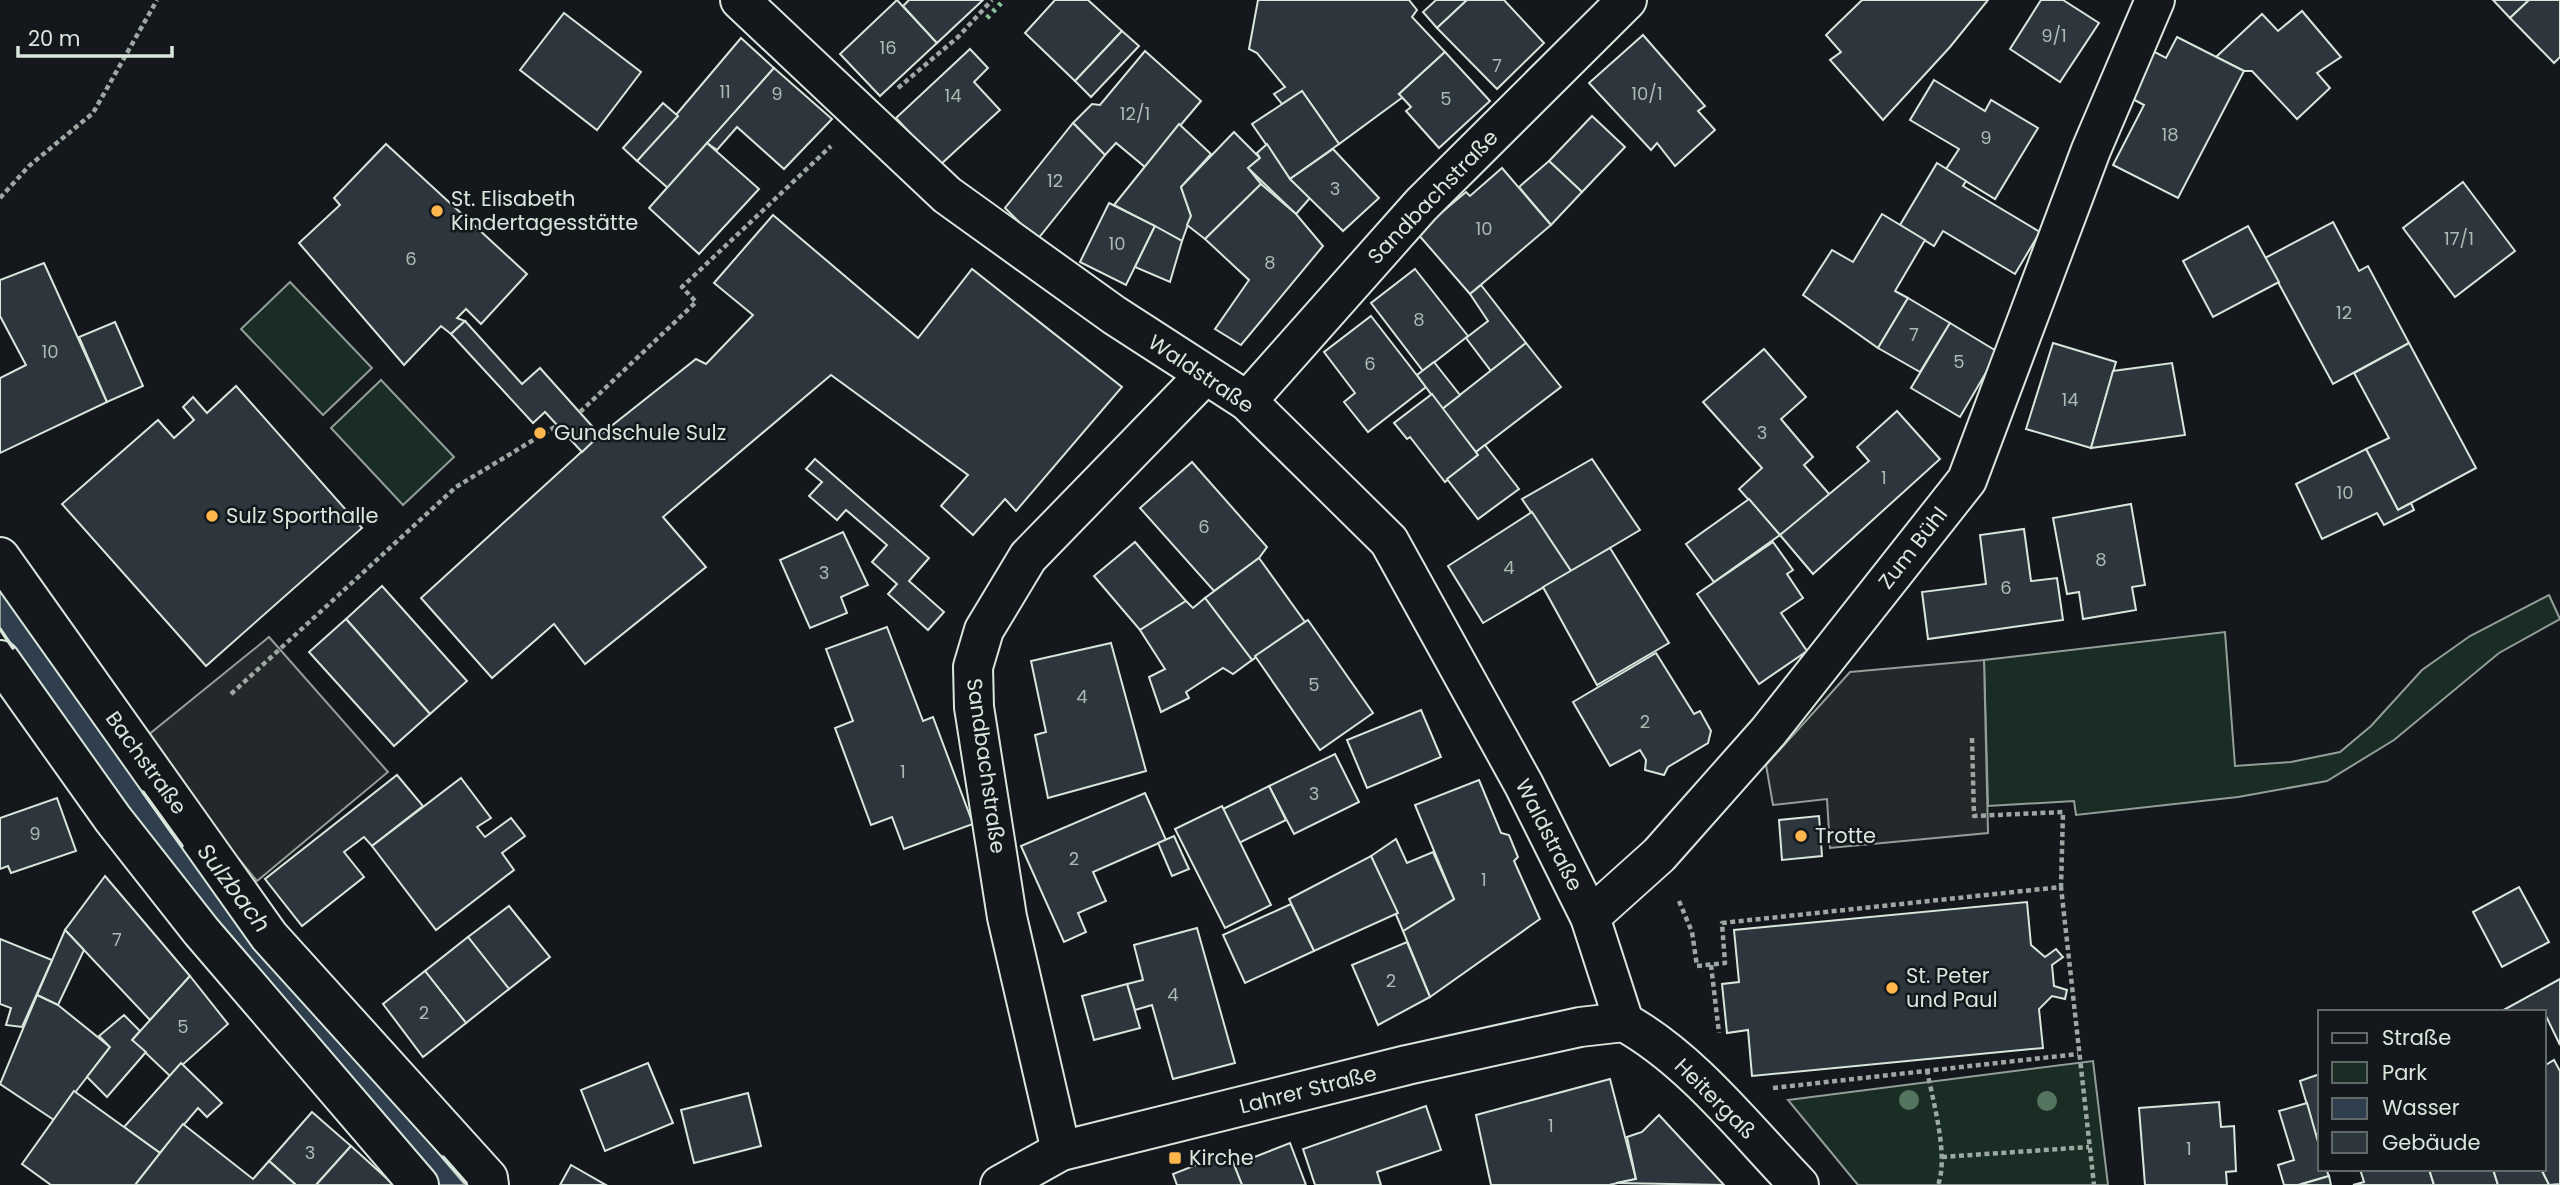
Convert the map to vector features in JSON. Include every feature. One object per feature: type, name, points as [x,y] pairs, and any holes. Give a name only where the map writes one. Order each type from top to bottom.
[{"type":"street","name":"Waldstraße","points":[[740,0],[947,195],[1114,315],[1247,401],[1389,541],[1524,785],[1590,917]]},
{"type":"street","name":"Sandbachstraße","points":[[1247,401],[1421,205],[1627,0]]},
{"type":"street","name":"Zum Bühl","points":[[1590,917],[1659,855],[1768,732],[1967,480],[2091,150],[2155,0]]},
{"type":"street","name":"Sandbachstraße","points":[[1061,1151],[1007,917],[974,707],[973,667],[984,630],[1028,557],[1205,375]]},
{"type":"street","name":"Bachstraße","points":[[0,557],[269,936],[488,1178],[489,1185]]},
{"type":"street","points":[[0,660],[114,819],[201,931],[419,1185]]},
{"type":"street","points":[[1590,917],[1624,1022]]},
{"type":"street","name":"Lahrer Straße","points":[[1000,1185],[1061,1151],[1407,1065],[1580,1027],[1624,1022]]},
{"type":"street","name":"Heitergaß","points":[[1624,1022],[1649,1036],[1713,1094],[1799,1185]]},
{"type":"path","points":[[0,198],[29,166],[93,113],[157,0]]},
{"type":"path","points":[[580,412],[696,302],[682,287],[706,262],[863,118],[958,37],[992,0]]},
{"type":"path","points":[[231,694],[456,487],[558,425]]},
{"type":"path","points":[[1972,738],[1974,816],[2063,812],[2061,887],[2094,1185]]},
{"type":"path","points":[[1692,932],[1697,966],[1711,965],[1725,963],[1722,923],[2061,887]]},
{"type":"path","points":[[1711,965],[1720,1039]]},
{"type":"path","points":[[1713,1094],[2078,1054]]},
{"type":"path","points":[[1927,1070],[1942,1157],[1943,1172],[1938,1185]]},
{"type":"path","points":[[1942,1157],[2089,1147]]},
{"type":"green space","points":[[290,282],[372,368],[323,415],[241,329]]},
{"type":"green space","points":[[381,380],[454,457],[403,505],[331,428]]},
{"type":"green space","points":[[2549,595],[2560,619],[2499,653],[2394,740],[2327,781],[2238,797],[2076,815],[2074,801],[1988,806],[1984,660],[2225,632],[2235,766],[2291,762],[2340,752],[2371,726],[2422,670],[2470,636]]},
{"type":"green space","points":[[2093,1061],[2108,1185],[1858,1185],[1788,1100]]},
{"type":"shaded area","points":[[269,637],[388,772],[257,881],[142,740]]},
{"type":"shaded area","points":[[1984,660],[1988,833],[1830,848],[1827,799],[1773,805],[1766,765],[1850,672]]},
{"type":"water","points":[[0,585],[171,833],[465,1185],[439,1185],[225,943],[73,736],[0,629]]},
{"type":"building","points":[[897,0],[937,43],[880,96],[840,54]]},
{"type":"building","points":[[909,0],[983,0],[937,43],[903,6]]},
{"type":"building","points":[[1055,0],[1088,0],[1122,31],[1075,81],[1025,33]]},
{"type":"building","points":[[1258,0],[1409,0],[1417,10],[1412,17],[1445,52],[1399,94],[1403,97],[1339,144],[1302,91],[1282,104],[1274,94],[1285,87],[1257,53],[1249,49]]},
{"type":"building","points":[[1436,0],[1467,0],[1437,28],[1423,12]]},
{"type":"building","points":[[1467,0],[1504,0],[1544,43],[1497,89],[1437,28]]},
{"type":"building","points":[[1862,0],[1988,0],[1950,47],[1883,120],[1830,60],[1841,52],[1826,35]]},
{"type":"building","points":[[2041,0],[2063,0],[2099,23],[2060,82],[2010,49]]},
{"type":"building","points":[[2493,0],[2529,0],[2510,18]]},
{"type":"building","points":[[2529,0],[2560,0],[2560,57],[2554,63],[2510,18]]},
{"type":"building","points":[[2302,11],[2341,57],[2317,73],[2330,88],[2297,119],[2252,71],[2244,71],[2216,57],[2262,14],[2278,31]]},
{"type":"building","points":[[564,13],[641,72],[597,130],[520,70]]},
{"type":"building","points":[[1122,31],[1139,46],[1091,97],[1075,81]]},
{"type":"building","points":[[1643,35],[1705,106],[1698,111],[1715,130],[1675,166],[1657,143],[1651,150],[1589,83]]},
{"type":"building","points":[[2177,37],[2244,71],[2178,198],[2113,165],[2144,105],[2127,96],[2151,50],[2166,58]]},
{"type":"building","points":[[741,38],[774,68],[668,188],[637,161]]},
{"type":"building","points":[[970,49],[988,68],[974,82],[1000,110],[940,165],[896,118]]},
{"type":"building","points":[[1145,51],[1201,101],[1145,167],[1116,143],[1105,155],[1073,123],[1092,104],[1100,105]]},
{"type":"building","points":[[1445,52],[1490,101],[1439,148],[1406,111],[1411,107],[1399,94]]},
{"type":"building","points":[[774,68],[832,119],[784,169],[737,127],[717,150],[707,143]]},
{"type":"building","points":[[1934,80],[1985,111],[1991,100],[2038,128],[1995,199],[1946,169],[1959,149],[1910,120]]},
{"type":"building","points":[[1302,91],[1339,144],[1290,179],[1252,124]]},
{"type":"building","points":[[663,103],[678,116],[637,161],[623,148]]},
{"type":"building","points":[[1592,116],[1625,147],[1582,192],[1549,161]]},
{"type":"building","points":[[1073,123],[1105,155],[1037,240],[1005,208]]},
{"type":"building","points":[[1179,124],[1211,154],[1181,187],[1191,216],[1182,241],[1114,205]]},
{"type":"building","points":[[1234,132],[1260,158],[1248,168],[1261,184],[1205,239],[1187,225],[1191,216],[1181,187]]},
{"type":"building","points":[[707,143],[759,189],[699,254],[649,208]]},
{"type":"building","points":[[386,144],[527,274],[481,324],[466,309],[457,318],[465,321],[451,334],[441,326],[404,365],[299,243],[340,205],[334,198]]},
{"type":"building","points":[[1267,144],[1290,179],[1310,198],[1296,214],[1248,168],[1260,158],[1257,153]]},
{"type":"building","points":[[1333,149],[1379,198],[1343,231],[1290,179]]},
{"type":"building","points":[[1549,161],[1582,192],[1551,225],[1519,187]]},
{"type":"building","points":[[1937,163],[1966,181],[1963,186],[2040,232],[2015,274],[1943,231],[1934,246],[1900,225]]},
{"type":"building","points":[[1502,168],[1551,225],[1470,294],[1417,233],[1466,192],[1470,196]]},
{"type":"building","points":[[2463,182],[2515,251],[2455,297],[2403,228]]},
{"type":"building","points":[[1261,184],[1296,214],[1323,246],[1241,345],[1215,329],[1249,280],[1205,239]]},
{"type":"building","points":[[1109,203],[1155,226],[1126,285],[1080,262]]},
{"type":"building","points":[[1882,214],[1925,240],[1895,291],[1908,298],[1878,348],[1803,295],[1832,250],[1853,262]]},
{"type":"building","points":[[773,215],[918,338],[972,269],[1122,387],[1016,511],[1005,499],[973,535],[941,506],[968,475],[831,375],[663,517],[706,567],[585,664],[554,624],[492,678],[421,598],[600,435],[696,359],[706,364],[753,315],[714,283]]},
{"type":"building","points":[[2333,222],[2359,271],[2368,266],[2409,343],[2333,384],[2265,258]]},
{"type":"building","points":[[1155,226],[1182,241],[1170,282],[1135,267]]},
{"type":"building","points":[[2248,226],[2279,282],[2213,317],[2183,261]]},
{"type":"building","points":[[44,263],[107,402],[0,453],[0,378],[26,365],[0,316],[0,280]]},
{"type":"building","points":[[1415,269],[1468,336],[1423,371],[1371,303]]},
{"type":"building","points":[[1481,285],[1526,343],[1491,371],[1466,338],[1488,321],[1470,294]]},
{"type":"building","points":[[1908,298],[1950,323],[1920,372],[1878,348]]},
{"type":"building","points":[[1371,316],[1426,387],[1368,432],[1344,402],[1355,393],[1324,352]]},
{"type":"building","points":[[465,321],[522,384],[540,368],[600,435],[582,452],[545,412],[533,423],[451,334]]},
{"type":"building","points":[[115,322],[143,386],[107,402],[79,337]]},
{"type":"building","points":[[1950,323],[1998,352],[1960,417],[1911,388]]},
{"type":"building","points":[[1526,343],[1561,387],[1476,452],[1442,409]]},
{"type":"building","points":[[2053,343],[2116,362],[2091,448],[2026,429]]},
{"type":"building","points":[[2409,343],[2476,468],[2398,510],[2366,449],[2389,438],[2354,373]]},
{"type":"building","points":[[1764,349],[1806,397],[1781,419],[1813,457],[1804,465],[1831,496],[1780,535],[1739,489],[1762,468],[1703,402]]},
{"type":"building","points":[[1434,362],[1460,395],[1442,409],[1417,375]]},
{"type":"building","points":[[2172,363],[2185,435],[2091,448],[2113,371]]},
{"type":"building","name":"Sulz Sporthalle","points":[[236,386],[362,528],[206,666],[62,504],[158,420],[174,438],[194,420],[183,407],[193,397],[207,413]]},
{"type":"building","points":[[1432,394],[1478,455],[1445,482],[1410,437],[1407,439],[1394,423]]},
{"type":"building","points":[[1897,411],[1940,459],[1813,574],[1780,535],[1869,461],[1857,447]]},
{"type":"building","points":[[1485,445],[1519,489],[1478,519],[1447,479],[1478,455],[1476,452]]},
{"type":"building","points":[[2366,449],[2398,510],[2411,503],[2414,510],[2384,525],[2377,513],[2322,539],[2296,484]]},
{"type":"building","points":[[815,459],[929,558],[909,581],[944,612],[928,630],[888,594],[897,584],[872,562],[887,545],[846,510],[837,520],[809,496],[822,482],[806,469]]},
{"type":"building","points":[[1592,459],[1640,530],[1571,571],[1522,499]]},
{"type":"building","points":[[1192,462],[1267,547],[1259,558],[1214,591],[1140,508]]},
{"type":"building","points":[[1749,499],[1780,535],[1714,582],[1686,544]]},
{"type":"building","points":[[2131,504],[2145,585],[2132,587],[2136,610],[2083,619],[2079,592],[2067,594],[2053,518]]},
{"type":"building","points":[[1532,512],[1571,571],[1483,623],[1448,566]]},
{"type":"building","points":[[2024,529],[2031,581],[2057,578],[2063,620],[1928,639],[1922,592],[1986,584],[1980,535]]},
{"type":"building","points":[[843,532],[868,585],[841,597],[847,613],[810,628],[780,560]]},
{"type":"building","points":[[1135,542],[1186,601],[1140,630],[1094,576]]},
{"type":"building","points":[[1773,542],[1793,570],[1787,574],[1803,598],[1781,613],[1807,651],[1759,684],[1697,594]]},
{"type":"building","points":[[1610,548],[1669,643],[1597,685],[1543,587]]},
{"type":"building","points":[[1259,558],[1305,622],[1252,660],[1205,598]]},
{"type":"building","points":[[382,586],[467,681],[430,714],[346,619]]},
{"type":"building","points":[[1205,598],[1252,660],[1233,674],[1223,668],[1186,692],[1189,698],[1161,712],[1149,677],[1165,669],[1140,630],[1186,601],[1193,608]]},
{"type":"building","points":[[346,619],[430,714],[394,746],[309,652]]},
{"type":"building","points":[[1308,620],[1373,713],[1320,750],[1255,656]]},
{"type":"building","points":[[887,627],[923,721],[933,717],[973,824],[904,849],[892,817],[871,825],[835,728],[853,721],[826,649]]},
{"type":"building","points":[[1111,643],[1146,771],[1048,798],[1035,735],[1046,732],[1031,661]]},
{"type":"building","points":[[1656,653],[1694,714],[1700,711],[1711,731],[1708,743],[1668,767],[1664,775],[1645,770],[1646,760],[1640,750],[1610,766],[1573,702]]},
{"type":"building","points":[[1421,710],[1441,757],[1367,788],[1347,740]]},
{"type":"building","points":[[1335,754],[1359,802],[1294,834],[1269,786]]},
{"type":"building","points":[[397,775],[423,806],[372,846],[364,837],[344,852],[364,877],[302,926],[265,879]]},
{"type":"building","points":[[461,778],[491,818],[477,827],[485,837],[511,818],[525,836],[502,853],[514,870],[436,930],[372,846]]},
{"type":"building","points":[[1479,780],[1501,833],[1509,835],[1518,857],[1514,861],[1540,919],[1430,997],[1403,931],[1454,899],[1415,805]]},
{"type":"building","points":[[1269,786],[1286,820],[1239,843],[1223,809]]},
{"type":"building","points":[[1145,793],[1166,840],[1093,872],[1106,901],[1078,913],[1086,932],[1064,942],[1021,846]]},
{"type":"building","points":[[57,798],[76,851],[11,873],[8,866],[0,869],[0,818]]},
{"type":"building","points":[[1222,806],[1271,905],[1225,928],[1175,829]]},
{"type":"building","points":[[1819,816],[1822,856],[1782,860],[1779,820]]},
{"type":"building","points":[[1174,836],[1189,869],[1172,876],[1158,843]]},
{"type":"building","points":[[1396,839],[1407,863],[1433,852],[1454,899],[1403,931],[1371,856]]},
{"type":"building","points":[[1371,856],[1398,913],[1314,951],[1289,899]]},
{"type":"building","points":[[105,876],[190,976],[150,1020],[65,930]]},
{"type":"building","points":[[2519,887],[2549,942],[2502,967],[2473,912]]},
{"type":"building","name":"St. Peter und Paul","points":[[2027,902],[2031,945],[2045,957],[2056,949],[2063,957],[2052,965],[2054,986],[2067,990],[2065,999],[2052,996],[2039,1009],[2043,1048],[1752,1076],[1748,1030],[1727,1033],[1722,984],[1739,982],[1734,930]]},
{"type":"building","points":[[1291,904],[1314,951],[1245,983],[1223,935]]},
{"type":"building","points":[[509,906],[550,957],[509,989],[468,937]]},
{"type":"building","points":[[1197,928],[1235,1063],[1173,1079],[1152,1005],[1135,1010],[1127,984],[1143,980],[1134,945]]},
{"type":"building","points":[[65,930],[84,950],[58,1005],[37,995]]},
{"type":"building","points":[[468,937],[509,989],[466,1023],[425,971]]},
{"type":"building","points":[[0,939],[52,960],[22,1027],[6,1025],[11,1008],[0,1004]]},
{"type":"building","points":[[1407,942],[1430,997],[1378,1025],[1352,965]]},
{"type":"building","points":[[425,971],[466,1023],[423,1057],[383,1004]]},
{"type":"building","points":[[190,976],[228,1024],[170,1076],[132,1040]]},
{"type":"building","points":[[2560,979],[2560,1045],[2546,1016],[2546,1010],[2504,1010]]},
{"type":"building","points":[[1127,984],[1140,1028],[1094,1040],[1082,996]]},
{"type":"building","points":[[37,995],[58,1005],[110,1047],[54,1120],[0,1084]]},
{"type":"building","points":[[124,1015],[140,1031],[132,1040],[146,1052],[107,1097],[87,1077],[110,1047],[99,1036]]},
{"type":"building","points":[[2554,1060],[2560,1071],[2560,1184],[2549,1185],[2542,1171],[2546,1171],[2546,1065]]},
{"type":"building","points":[[181,1063],[222,1103],[207,1117],[198,1108],[160,1153],[124,1127]]},
{"type":"building","points":[[648,1063],[673,1123],[605,1151],[581,1090]]},
{"type":"building","points":[[2318,1075],[2318,1142],[2300,1081]]},
{"type":"building","points":[[1610,1079],[1636,1179],[1609,1185],[1491,1185],[1476,1115]]},
{"type":"building","points":[[74,1091],[160,1153],[135,1185],[51,1185],[22,1164]]},
{"type":"building","points":[[748,1093],[761,1146],[694,1163],[681,1110]]},
{"type":"building","points":[[2219,1102],[2221,1127],[2234,1126],[2236,1171],[2226,1172],[2227,1185],[2145,1185],[2139,1108]]},
{"type":"building","points":[[2307,1103],[2318,1142],[2318,1171],[2327,1171],[2329,1176],[2298,1185],[2284,1185],[2278,1165],[2294,1160],[2279,1111]]},
{"type":"building","points":[[1426,1106],[1441,1150],[1377,1172],[1381,1185],[1315,1185],[1303,1149]]},
{"type":"building","points":[[312,1112],[351,1146],[316,1185],[296,1185],[269,1161]]},
{"type":"building","points":[[1659,1115],[1724,1185],[1616,1183],[1636,1179],[1627,1137],[1642,1132]]},
{"type":"building","points":[[183,1124],[253,1179],[269,1161],[296,1185],[135,1185]]},
{"type":"building","points":[[1290,1143],[1306,1185],[1242,1185],[1234,1165]]},
{"type":"building","points":[[351,1146],[394,1185],[316,1185]]},
{"type":"building","points":[[1229,1152],[1242,1185],[1177,1185],[1173,1174]]},
{"type":"building","points":[[571,1165],[606,1185],[560,1185]]},
{"type":"building","points":[[2361,1171],[2430,1171],[2434,1185],[2353,1185],[2364,1182]]},
{"type":"building","points":[[2430,1171],[2494,1171],[2498,1185],[2434,1185]]},
{"type":"building","points":[[2494,1171],[2542,1171],[2549,1185],[2498,1185]]},
{"type":"building","points":[[2329,1176],[2331,1185],[2302,1185],[2302,1184]]},
{"type":"hedge","points":[[987,18],[1004,0]]},
{"type":"wall","points":[[0,629],[13,648]]},
{"type":"wall","points":[[143,792],[182,846]]},
{"type":"wall","points":[[443,1157],[466,1183]]},
{"type":"place","name":"St. Elisabeth Kindertagesstätte","points":[[437,211]]},
{"type":"place","name":"Gundschule Sulz","points":[[540,433]]},
{"type":"place","name":"Sulz Sporthalle","points":[[212,516]]},
{"type":"place","name":"Trotte","points":[[1801,836]]},
{"type":"place","name":"St. Peter und Paul","points":[[1892,988]]},
{"type":"place","name":"Kirche","points":[[1175,1158]]},
{"type":"water label","name":"Sulzbach","points":[[234,888]]}]
